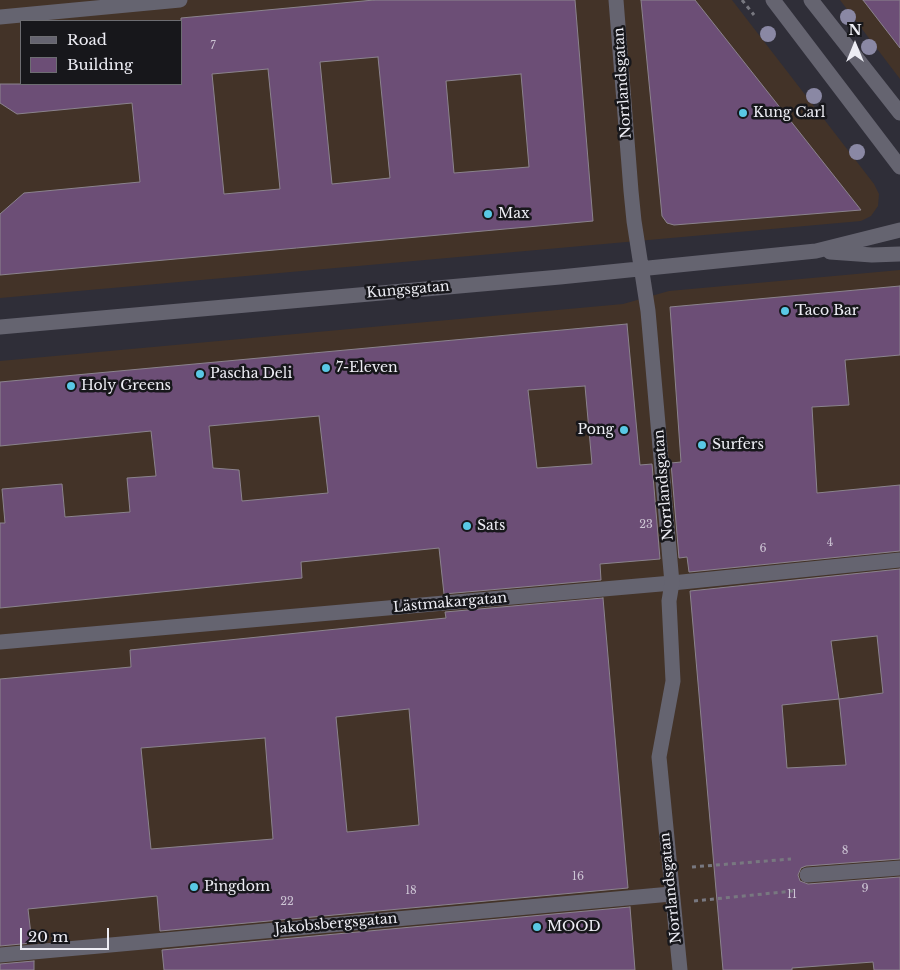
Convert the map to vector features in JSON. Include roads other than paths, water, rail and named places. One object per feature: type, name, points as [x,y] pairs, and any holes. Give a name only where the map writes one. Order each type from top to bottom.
[{"type":"street","points":[[0,17],[180,0]]},
{"type":"street","name":"Norrlandsgatan","points":[[616,0],[631,191],[640,268],[648,311],[672,583],[669,601],[673,680],[659,757],[680,970]]},
{"type":"street","points":[[773,0],[900,167]]},
{"type":"street","points":[[811,0],[900,113]]},
{"type":"street","name":"Kungsgatan","points":[[0,327],[560,277],[816,251],[900,230]]},
{"type":"street","name":"Kungsgatan","points":[[816,251],[872,255],[900,254]]},
{"type":"street","name":"Lästmakargatan","points":[[0,642],[672,583],[900,560]]},
{"type":"street","points":[[807,875],[900,868]]},
{"type":"street","name":"Jakobsbergsgatan","points":[[0,955],[672,898]]},
{"type":"place","name":"Kung Carl","points":[[743,113]]},
{"type":"place","name":"Max","points":[[488,214]]},
{"type":"place","name":"Taco Bar","points":[[785,311]]},
{"type":"place","name":"7-Eleven","points":[[326,368]]},
{"type":"place","name":"Pascha Deli","points":[[200,374]]},
{"type":"place","name":"Holy Greens","points":[[71,386]]},
{"type":"place","name":"Pong","points":[[624,430]]},
{"type":"place","name":"Surfers","points":[[702,445]]},
{"type":"place","name":"Sats","points":[[467,526]]},
{"type":"place","name":"Pingdom","points":[[194,887]]},
{"type":"place","name":"MOOD","points":[[537,927]]}]
